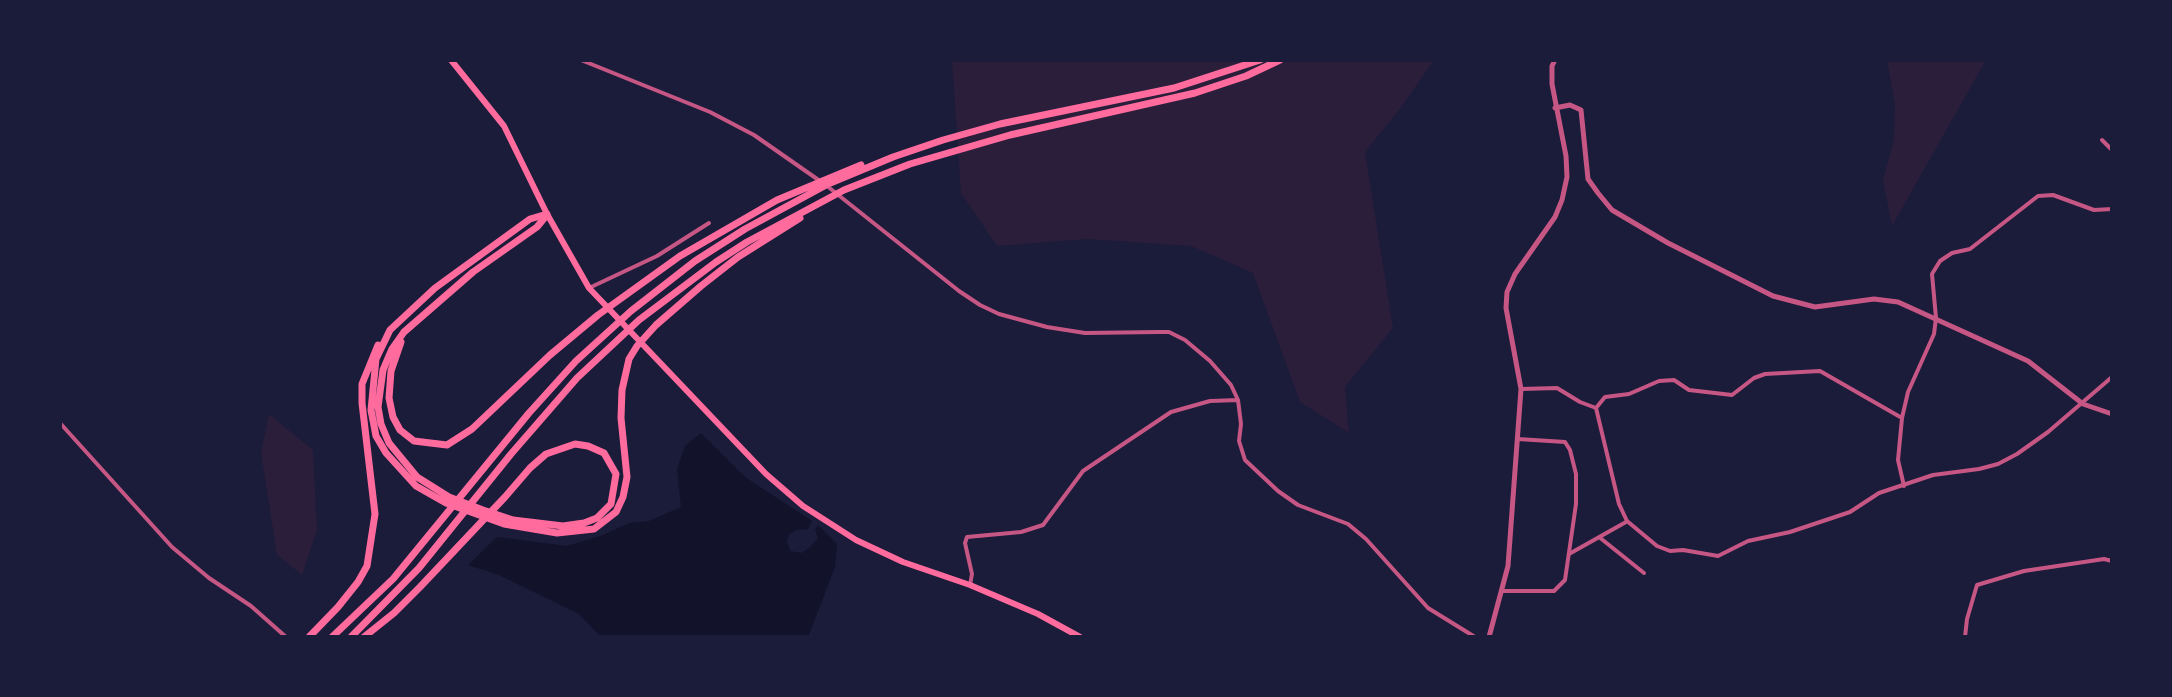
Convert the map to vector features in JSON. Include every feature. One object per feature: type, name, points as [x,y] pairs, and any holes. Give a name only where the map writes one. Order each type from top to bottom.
[{"type":"highway","points":[[404,332],[391,371],[389,398],[393,417],[400,430],[414,441],[447,445],[472,429],[550,355],[625,293],[699,243],[798,190],[943,140],[1000,124],[1174,88],[1260,60]]},
{"type":"highway","points":[[351,637],[419,568],[562,395],[622,335],[716,262],[747,242],[844,190],[910,164],[972,145],[1182,97],[1246,76],[1280,60]]},
{"type":"highway","points":[[332,637],[411,559],[529,413],[631,311],[695,261],[760,219],[863,169],[943,140]]},
{"type":"highway","points":[[390,330],[376,359],[371,410],[376,436],[416,486],[446,503],[504,524],[557,533],[594,529],[616,512],[623,497],[627,477],[621,418],[622,390],[629,359],[637,346],[656,325],[738,257],[844,190]]},
{"type":"highway","points":[[309,637],[338,607],[367,566],[375,514],[362,384],[369,362],[390,330],[435,288],[530,219],[547,214]]},
{"type":"highway","points":[[364,637],[420,587],[505,497],[546,454],[564,446],[588,446],[604,453],[616,474],[611,504],[584,523],[563,526],[513,520],[449,497],[417,477],[389,443],[378,407],[383,370],[404,332],[473,272],[537,227],[547,214]]},
{"type":"main road","points":[[451,60],[504,126],[547,214],[589,288],[766,474],[803,506],[856,540],[903,562],[970,585],[1038,614],[1080,637]]},
{"type":"street","points":[[581,60],[710,112],[788,157],[959,291],[999,314],[1085,333],[1169,332],[1185,340],[1210,361],[1231,385],[1238,400],[1241,424],[1239,441],[1245,460],[1298,505],[1348,524],[1366,539],[1428,608],[1475,637]]},
{"type":"street","points":[[1489,637],[1508,566],[1521,389],[1506,308],[1507,292],[1515,274],[1555,217],[1567,177],[1566,156],[1555,108],[1554,63],[1546,60]]},
{"type":"street","points":[[1555,108],[1570,105],[1581,110],[1588,179],[1612,210],[1668,243],[1773,296],[1815,307],[1874,299],[1898,302],[2028,361],[2083,404],[2112,414]]},
{"type":"street","points":[[2102,140],[2112,150]]},
{"type":"street","points":[[1904,486],[1898,460],[1902,418],[1908,392],[1934,334],[1936,318],[1932,274],[1940,261],[1952,253],[1970,249],[2038,196],[2053,195],[2094,210],[2112,209]]},
{"type":"street","points":[[589,288],[657,256],[709,223]]},
{"type":"street","points":[[1596,408],[1605,397],[1629,394],[1659,381],[1674,380],[1689,390],[1732,395],[1754,378],[1765,374],[1820,371],[1902,418]]},
{"type":"street","points":[[1596,408],[1619,504],[1627,521],[1657,546],[1670,551],[1718,556],[1748,541],[1790,532],[1850,512],[1879,493],[1933,475],[1998,464],[2017,454],[2083,404],[2112,377]]},
{"type":"street","points":[[1521,389],[1557,388],[1596,408]]},
{"type":"street","points":[[970,585],[972,574],[965,543],[967,537],[1021,532],[1043,525],[1083,471],[1171,412],[1210,401],[1238,400]]},
{"type":"street","points":[[60,423],[172,547],[286,636]]},
{"type":"street","points":[[1503,591],[1554,591],[1565,580],[1576,504],[1576,474],[1565,442],[1518,439]]},
{"type":"street","points":[[1569,554],[1627,521]]},
{"type":"street","points":[[1599,537],[1644,573]]},
{"type":"street","points":[[1965,637],[1977,585],[2024,571],[2104,559],[2112,561]]},
{"type":"shaded area","points":[[952,60],[1434,60],[1365,152],[1393,328],[1345,387],[1349,433],[1300,402],[1253,273],[1191,246],[1087,239],[997,246],[961,193]]},
{"type":"shaded area","points":[[1887,60],[1986,60],[1892,226],[1883,180],[1894,139],[1895,105]]},
{"type":"shaded area","points":[[269,414],[313,450],[317,530],[302,575],[277,555],[261,453]]},
{"type":"shaded area","points":[[701,433],[745,477],[812,521],[808,529],[789,534],[787,541],[790,551],[801,553],[809,548],[818,538],[815,530],[818,525],[837,544],[835,567],[808,637],[601,637],[579,614],[499,575],[468,565],[497,537],[567,546],[629,523],[649,521],[681,507],[677,469],[685,446]]}]
